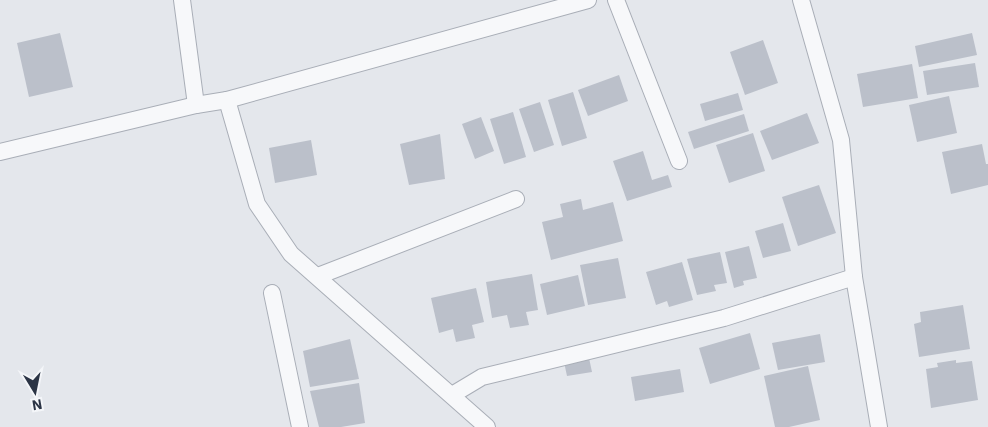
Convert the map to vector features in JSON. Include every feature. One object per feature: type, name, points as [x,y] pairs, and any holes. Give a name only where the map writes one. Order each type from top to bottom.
[{"type":"street","points":[[182,0],[196,105]]},
{"type":"street","points":[[0,152],[196,105],[227,100],[588,0]]},
{"type":"street","points":[[616,0],[679,161]]},
{"type":"street","points":[[801,0],[841,140],[854,277],[879,427]]},
{"type":"street","points":[[227,100],[257,204],[291,254],[487,427]]},
{"type":"street","points":[[318,276],[516,199]]},
{"type":"street","points":[[452,395],[482,378],[724,318],[854,277]]},
{"type":"street","points":[[272,293],[300,427]]},
{"type":"building","points":[[60,33],[73,87],[29,97],[17,43]]},
{"type":"building","points":[[972,33],[977,55],[919,67],[915,46]]},
{"type":"building","points":[[763,40],[778,83],[745,95],[730,52]]},
{"type":"building","points":[[975,63],[979,87],[927,95],[923,71]]},
{"type":"building","points":[[912,64],[918,98],[863,107],[857,74]]},
{"type":"building","points":[[619,75],[628,101],[588,116],[578,90]]},
{"type":"building","points":[[573,92],[587,138],[562,146],[548,100]]},
{"type":"building","points":[[738,93],[743,110],[705,121],[700,104]]},
{"type":"building","points":[[949,96],[957,133],[917,142],[909,105]]},
{"type":"building","points":[[540,102],[554,145],[534,152],[519,109]]},
{"type":"building","points":[[513,112],[526,157],[504,164],[490,119]]},
{"type":"building","points":[[807,113],[819,143],[772,160],[760,131]]},
{"type":"building","points":[[744,114],[749,131],[694,149],[688,132]]},
{"type":"building","points":[[481,117],[494,151],[475,159],[462,124]]},
{"type":"building","points":[[753,133],[765,171],[729,183],[716,145]]},
{"type":"building","points":[[440,134],[445,179],[409,185],[400,144]]},
{"type":"building","points":[[311,140],[317,175],[275,183],[269,148]]},
{"type":"building","points":[[982,144],[986,164],[988,164],[988,185],[951,194],[942,152]]},
{"type":"building","points":[[643,151],[652,180],[668,175],[672,187],[627,201],[613,161]]},
{"type":"building","points":[[819,185],[836,233],[798,246],[782,197]]},
{"type":"building","points":[[581,199],[583,210],[613,202],[623,241],[551,260],[542,222],[563,217],[560,204]]},
{"type":"building","points":[[783,223],[791,251],[763,258],[755,231]]},
{"type":"building","points":[[749,246],[757,278],[743,281],[744,285],[734,288],[725,252]]},
{"type":"building","points":[[720,252],[727,283],[714,285],[716,291],[697,295],[687,259]]},
{"type":"building","points":[[618,258],[626,298],[588,305],[580,265]]},
{"type":"building","points":[[682,262],[693,300],[669,307],[667,301],[656,305],[646,272]]},
{"type":"building","points":[[532,274],[538,310],[526,312],[529,325],[510,328],[507,315],[492,318],[486,282]]},
{"type":"building","points":[[578,275],[585,306],[547,315],[540,284]]},
{"type":"building","points":[[476,288],[484,322],[472,325],[475,338],[456,342],[453,329],[439,333],[431,298]]},
{"type":"building","points":[[963,305],[970,349],[919,357],[914,324],[921,322],[920,312]]},
{"type":"building","points":[[750,333],[760,369],[710,384],[699,348]]},
{"type":"building","points":[[820,334],[825,362],[778,370],[772,343]]},
{"type":"building","points":[[350,339],[359,379],[310,387],[303,351]]},
{"type":"building","points":[[589,358],[592,372],[567,376],[564,362]]},
{"type":"building","points":[[956,360],[956,363],[972,361],[978,400],[931,408],[926,369],[938,367],[937,363]]},
{"type":"building","points":[[808,366],[820,420],[789,427],[775,427],[764,376]]},
{"type":"building","points":[[680,369],[684,392],[635,401],[631,377]]},
{"type":"building","points":[[359,383],[365,423],[341,427],[319,427],[310,391]]}]
